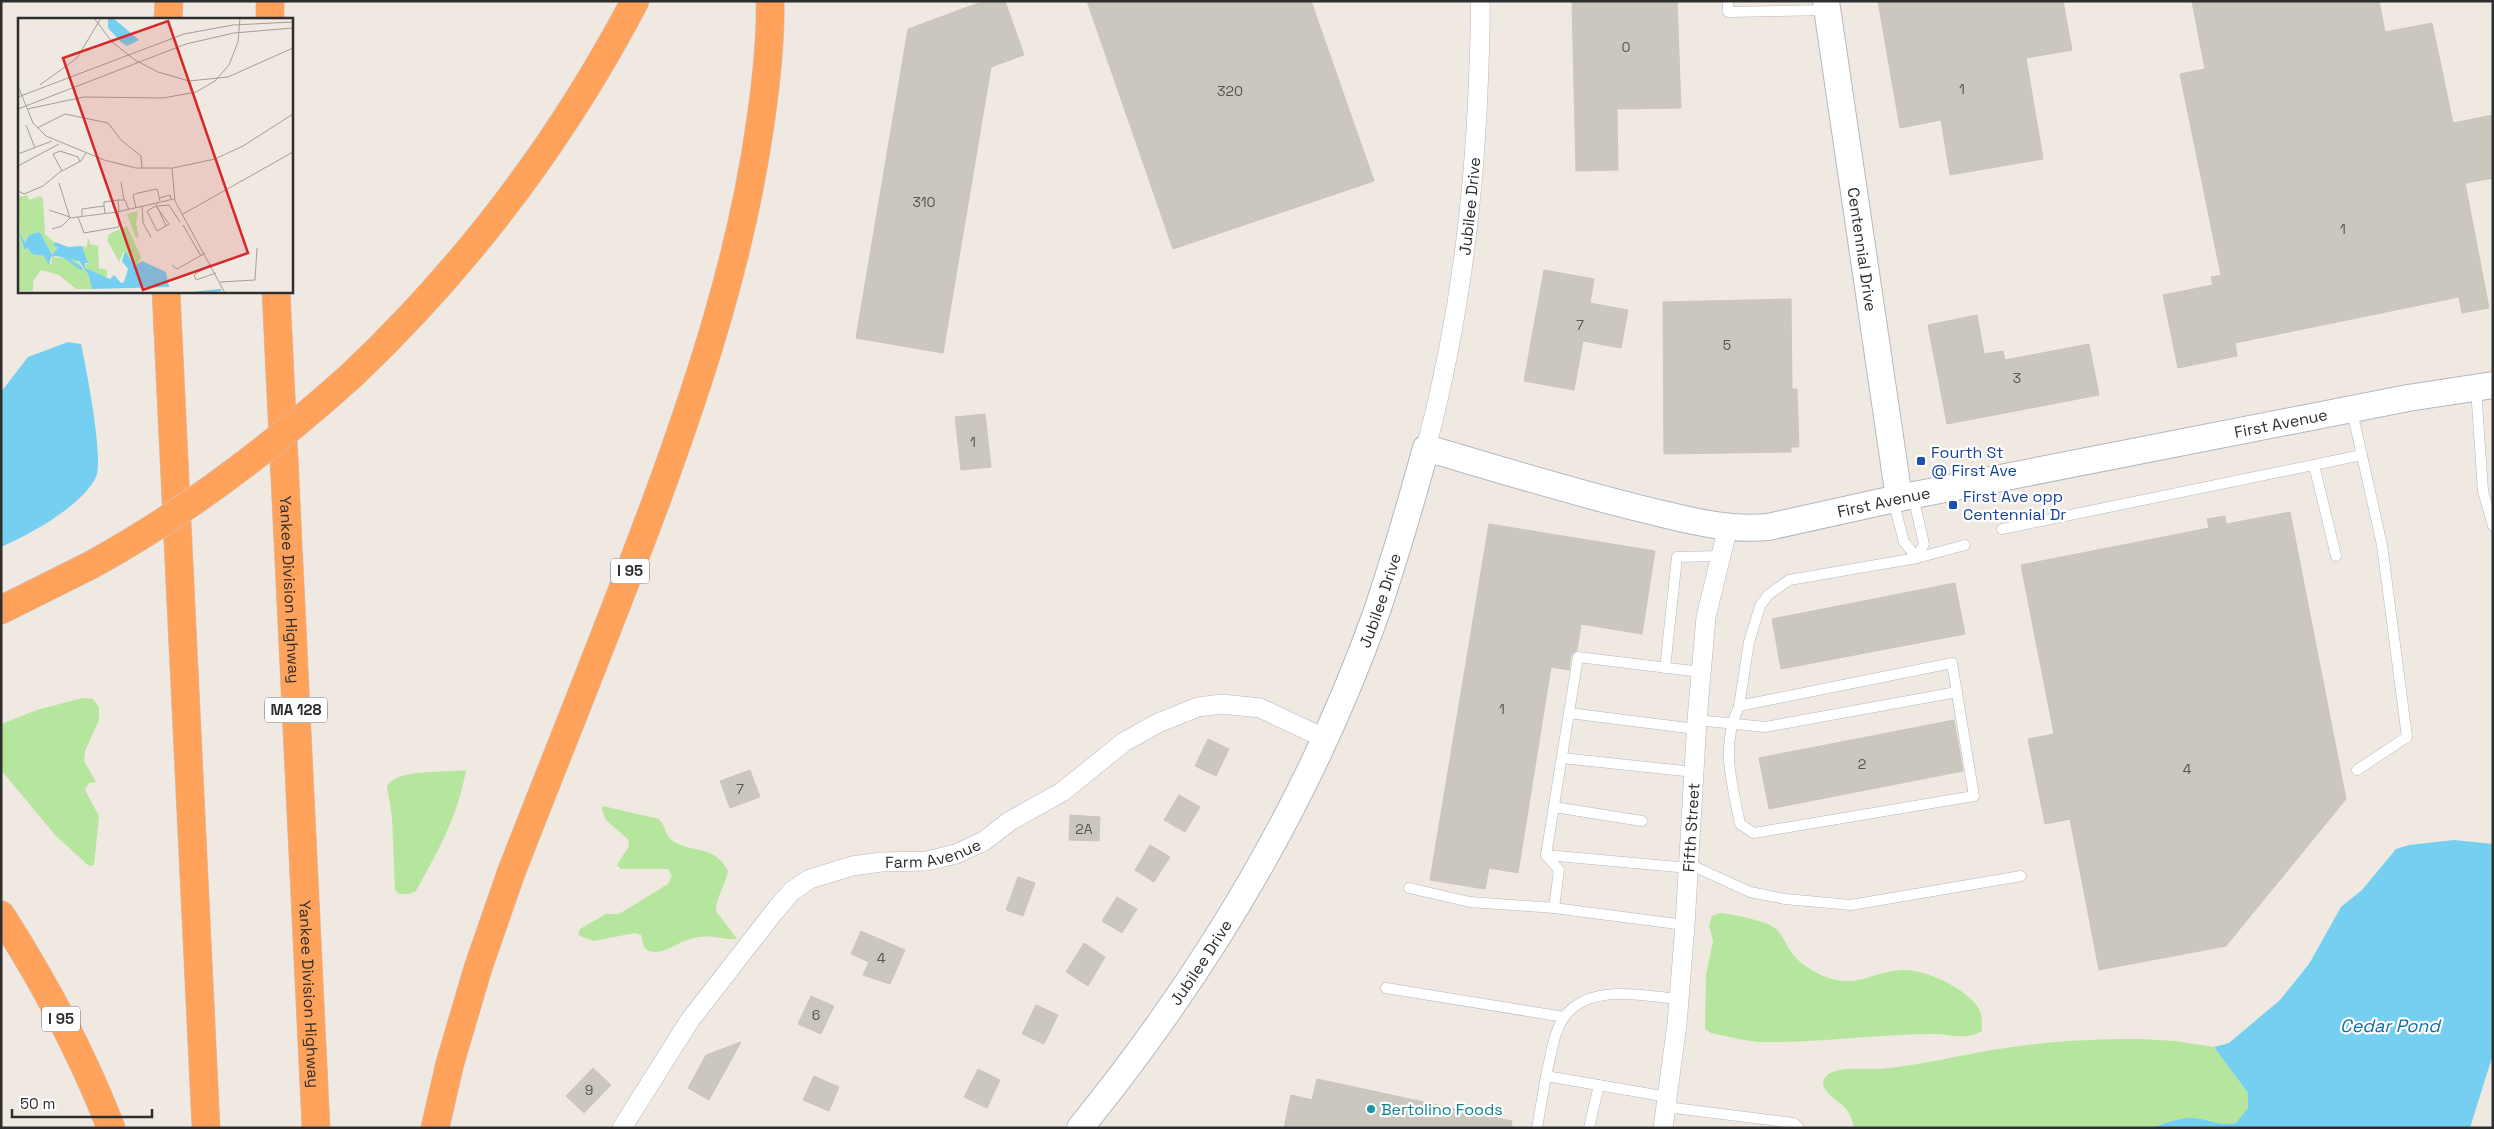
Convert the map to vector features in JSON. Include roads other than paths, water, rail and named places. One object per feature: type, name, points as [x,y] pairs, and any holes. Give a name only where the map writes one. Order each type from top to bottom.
[{"type":"highway","points":[[168,18],[169,1]]},
{"type":"highway","points":[[270,1],[270,18]]},
{"type":"highway","points":[[1,610],[129,545],[227,478],[311,412],[389,340],[458,266],[523,183],[590,82],[635,1]]},
{"type":"highway","name":"I 95","points":[[435,1128],[450,1063],[493,922],[637,554],[683,428],[723,299],[740,235],[756,150],[764,97],[770,1]]},
{"type":"highway","points":[[166,292],[206,1128]]},
{"type":"highway","name":"Yankee Division Highway","points":[[276,292],[316,1128]]},
{"type":"highway","name":"I 95","points":[[1,915],[33,966],[65,1025],[111,1128]]},
{"type":"street","name":"Jubilee Drive","points":[[1080,1128],[1126,1072],[1219,934],[1266,856],[1324,738],[1376,612],[1403,530],[1426,448],[1445,364],[1468,226],[1475,152],[1480,1]]},
{"type":"street","name":"Centennial Drive","points":[[1826,6],[1902,498]]},
{"type":"street","name":"First Avenue","points":[[1426,448],[1607,500],[1691,521],[1728,527],[1768,527],[1902,498],[2352,410],[2484,387]]},
{"type":"street","name":"Fifth Street","points":[[1663,1128],[1679,999],[1689,866],[1696,724],[1706,617],[1728,527]]},
{"type":"street","name":"Farm Avenue","points":[[622,1128],[690,1020],[774,912],[792,891],[810,879],[852,866],[881,862],[927,861],[956,854],[984,841],[1010,821],[1062,792],[1124,742],[1158,723],[1198,707],[1222,704],[1260,708],[1324,738]]},
{"type":"lane","points":[[1728,1],[1728,12],[1826,6]]},
{"type":"lane","points":[[2484,387],[2483,491],[2493,526]]},
{"type":"lane","points":[[2352,410],[2382,545],[2382,560],[2407,737],[2357,770]]},
{"type":"lane","points":[[2002,529],[2362,455]]},
{"type":"lane","points":[[2314,465],[2336,556]]},
{"type":"lane","points":[[1902,498],[1924,544],[1917,558]]},
{"type":"lane","points":[[1902,498],[1904,542],[1917,558]]},
{"type":"lane","points":[[1739,706],[1952,663],[1974,796],[1754,833],[1740,824],[1728,763],[1731,724],[1739,706],[1749,642],[1760,606],[1768,594],[1789,580],[1917,558],[1965,545]]},
{"type":"lane","points":[[1665,668],[1677,557],[1721,556]]},
{"type":"lane","points":[[1546,855],[1578,657],[1701,672]]},
{"type":"lane","points":[[1569,713],[1696,724],[1765,726],[1957,692]]},
{"type":"lane","points":[[1562,758],[1694,772]]},
{"type":"lane","points":[[1554,807],[1642,821]]},
{"type":"lane","points":[[1546,855],[1689,866],[1750,892],[1785,899],[1851,905],[2021,876]]},
{"type":"lane","points":[[1546,855],[1559,870],[1554,908]]},
{"type":"lane","points":[[1409,888],[1470,902],[1554,908],[1685,926]]},
{"type":"lane","points":[[1386,988],[1564,1017]]},
{"type":"lane","points":[[1537,1128],[1556,1034],[1564,1017],[1575,1006],[1597,995],[1633,995],[1679,999]]},
{"type":"lane","points":[[1546,1076],[1599,1084],[1667,1102],[1794,1123],[1798,1128]]},
{"type":"lane","points":[[1589,1128],[1599,1084]]},
{"type":"water","points":[[68,342],[81,344],[96,434],[98,467],[96,477],[89,488],[67,509],[40,527],[1,547],[1,392],[28,357]]},
{"type":"water","name":"Cedar Pond","points":[[2454,840],[2493,844],[2493,1054],[2470,1128],[2150,1128],[2187,1118],[2225,1124],[2236,1123],[2248,1108],[2248,1093],[2214,1047],[2229,1043],[2280,1000],[2309,964],[2341,907],[2362,890],[2396,849],[2409,845]]},
{"type":"place","name":"Fourth St @ First Ave","points":[[1921,461]]},
{"type":"place","name":"First Ave opp Centennial Dr","points":[[1953,505]]},
{"type":"place","name":"Bertolino Foods","points":[[1371,1109]]}]
